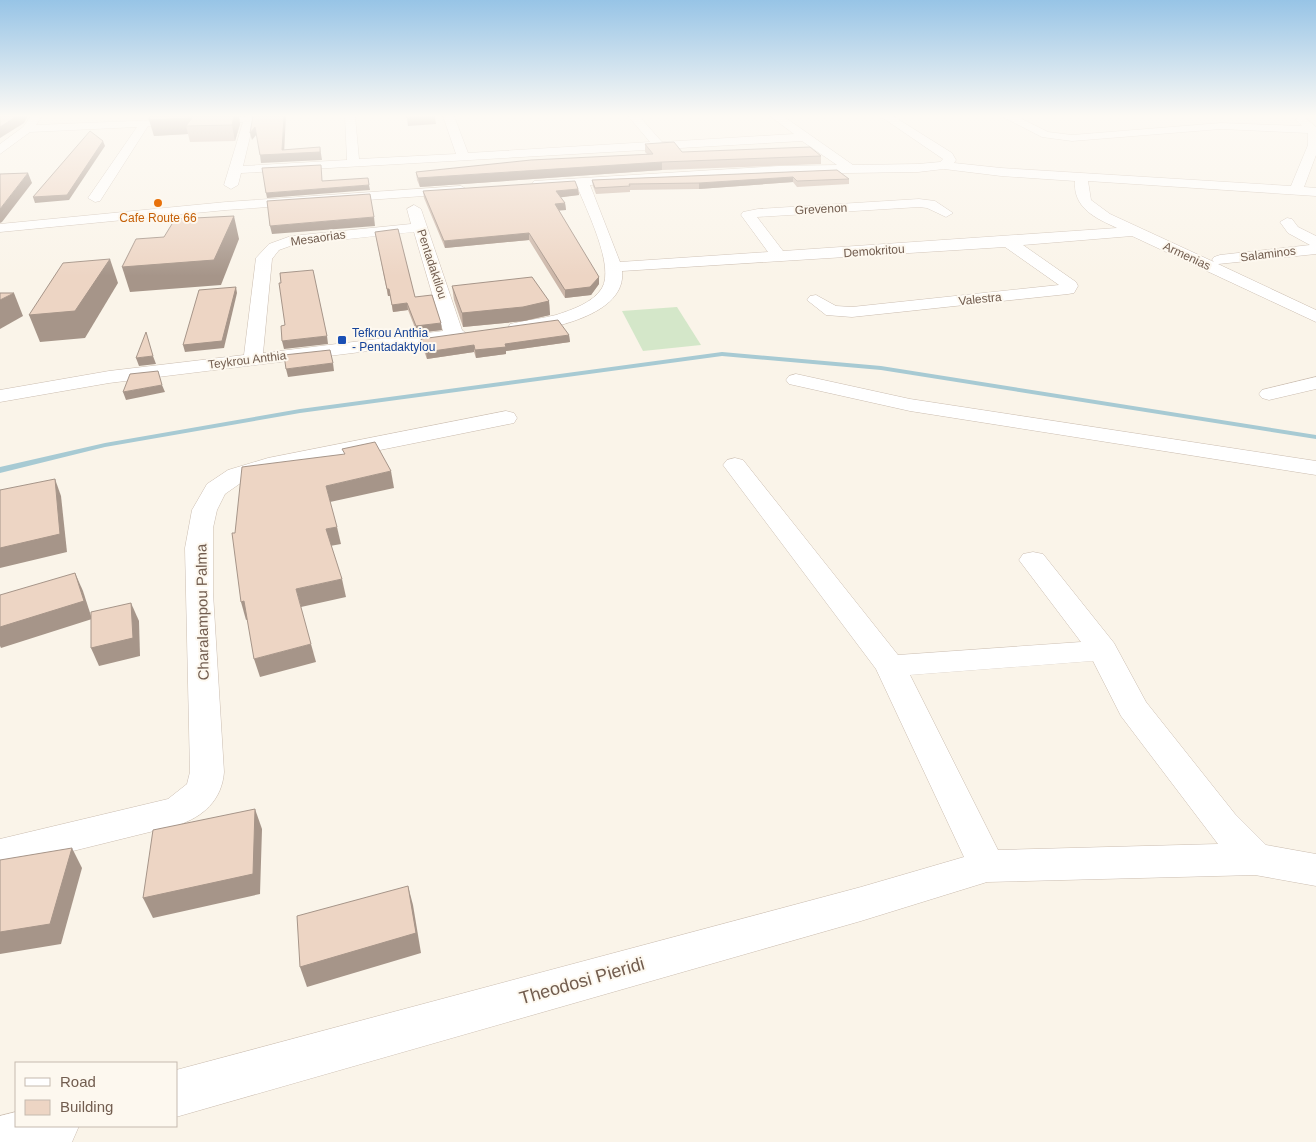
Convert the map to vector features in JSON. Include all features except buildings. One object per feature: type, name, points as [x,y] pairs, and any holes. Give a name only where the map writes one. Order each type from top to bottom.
[{"type":"street","points":[[95,198],[114,169]]},
{"type":"street","points":[[226,206],[235,170],[247,169]]},
{"type":"street","points":[[524,185],[822,169]]},
{"type":"street","points":[[979,169],[1316,192]]},
{"type":"street","points":[[1296,190],[1305,169]]},
{"type":"street","name":"Armenias","points":[[1082,177],[1080,190],[1086,203],[1105,217],[1316,317]]},
{"type":"street","points":[[503,330],[550,322],[591,307],[608,294],[614,276],[613,267],[582,181]]},
{"type":"street","points":[[0,228],[226,206],[477,188]]},
{"type":"street","name":"Pentadaktilou","points":[[410,193],[454,335]]},
{"type":"street","name":"Grevenon","points":[[780,258],[747,217],[748,215],[919,203],[930,204],[946,213]]},
{"type":"street","points":[[395,210],[414,209]]},
{"type":"street","points":[[1287,222],[1293,230],[1316,242]]},
{"type":"street","name":"Mesaorias","points":[[253,359],[264,258],[274,247],[308,238],[420,227]]},
{"type":"street","name":"Demokritou","points":[[613,267],[780,258],[1134,231]]},
{"type":"street","name":"Valestra","points":[[816,300],[826,308],[841,312],[1068,289],[1070,286],[1066,282],[1008,242]]},
{"type":"street","name":"Salaminos","points":[[1220,260],[1316,249]]},
{"type":"street","name":"Teykrou Anthia","points":[[0,396],[100,378],[474,333]]},
{"type":"street","points":[[796,380],[910,405],[1316,468]]},
{"type":"street","points":[[1269,394],[1316,383]]},
{"type":"street","name":"Charalampou Palma","points":[[0,854],[178,811],[194,802],[203,792],[207,783],[207,772],[199,551],[204,513],[208,502],[217,489],[235,477],[268,465],[506,418]]},
{"type":"street","points":[[735,465],[890,666],[987,866]]},
{"type":"street","points":[[1033,560],[1103,650],[1133,708],[1222,824],[1255,859]]},
{"type":"street","points":[[890,666],[1103,650]]},
{"type":"street","name":"Theodosi Pieridi","points":[[178,1093],[862,904],[987,866],[1255,859],[1316,870]]},
{"type":"street","points":[[0,1140],[51,1127]]},
{"type":"green space","points":[[677,307],[701,345],[643,351],[622,311]]},
{"type":"waterway","points":[[0,470],[105,445],[300,411],[722,354],[881,368],[1316,437]]},
{"type":"place","name":"Cafe Route 66","points":[[158,203]]},
{"type":"place","name":"Tefkrou Anthia - Pentadaktylou","points":[[342,340]]}]
